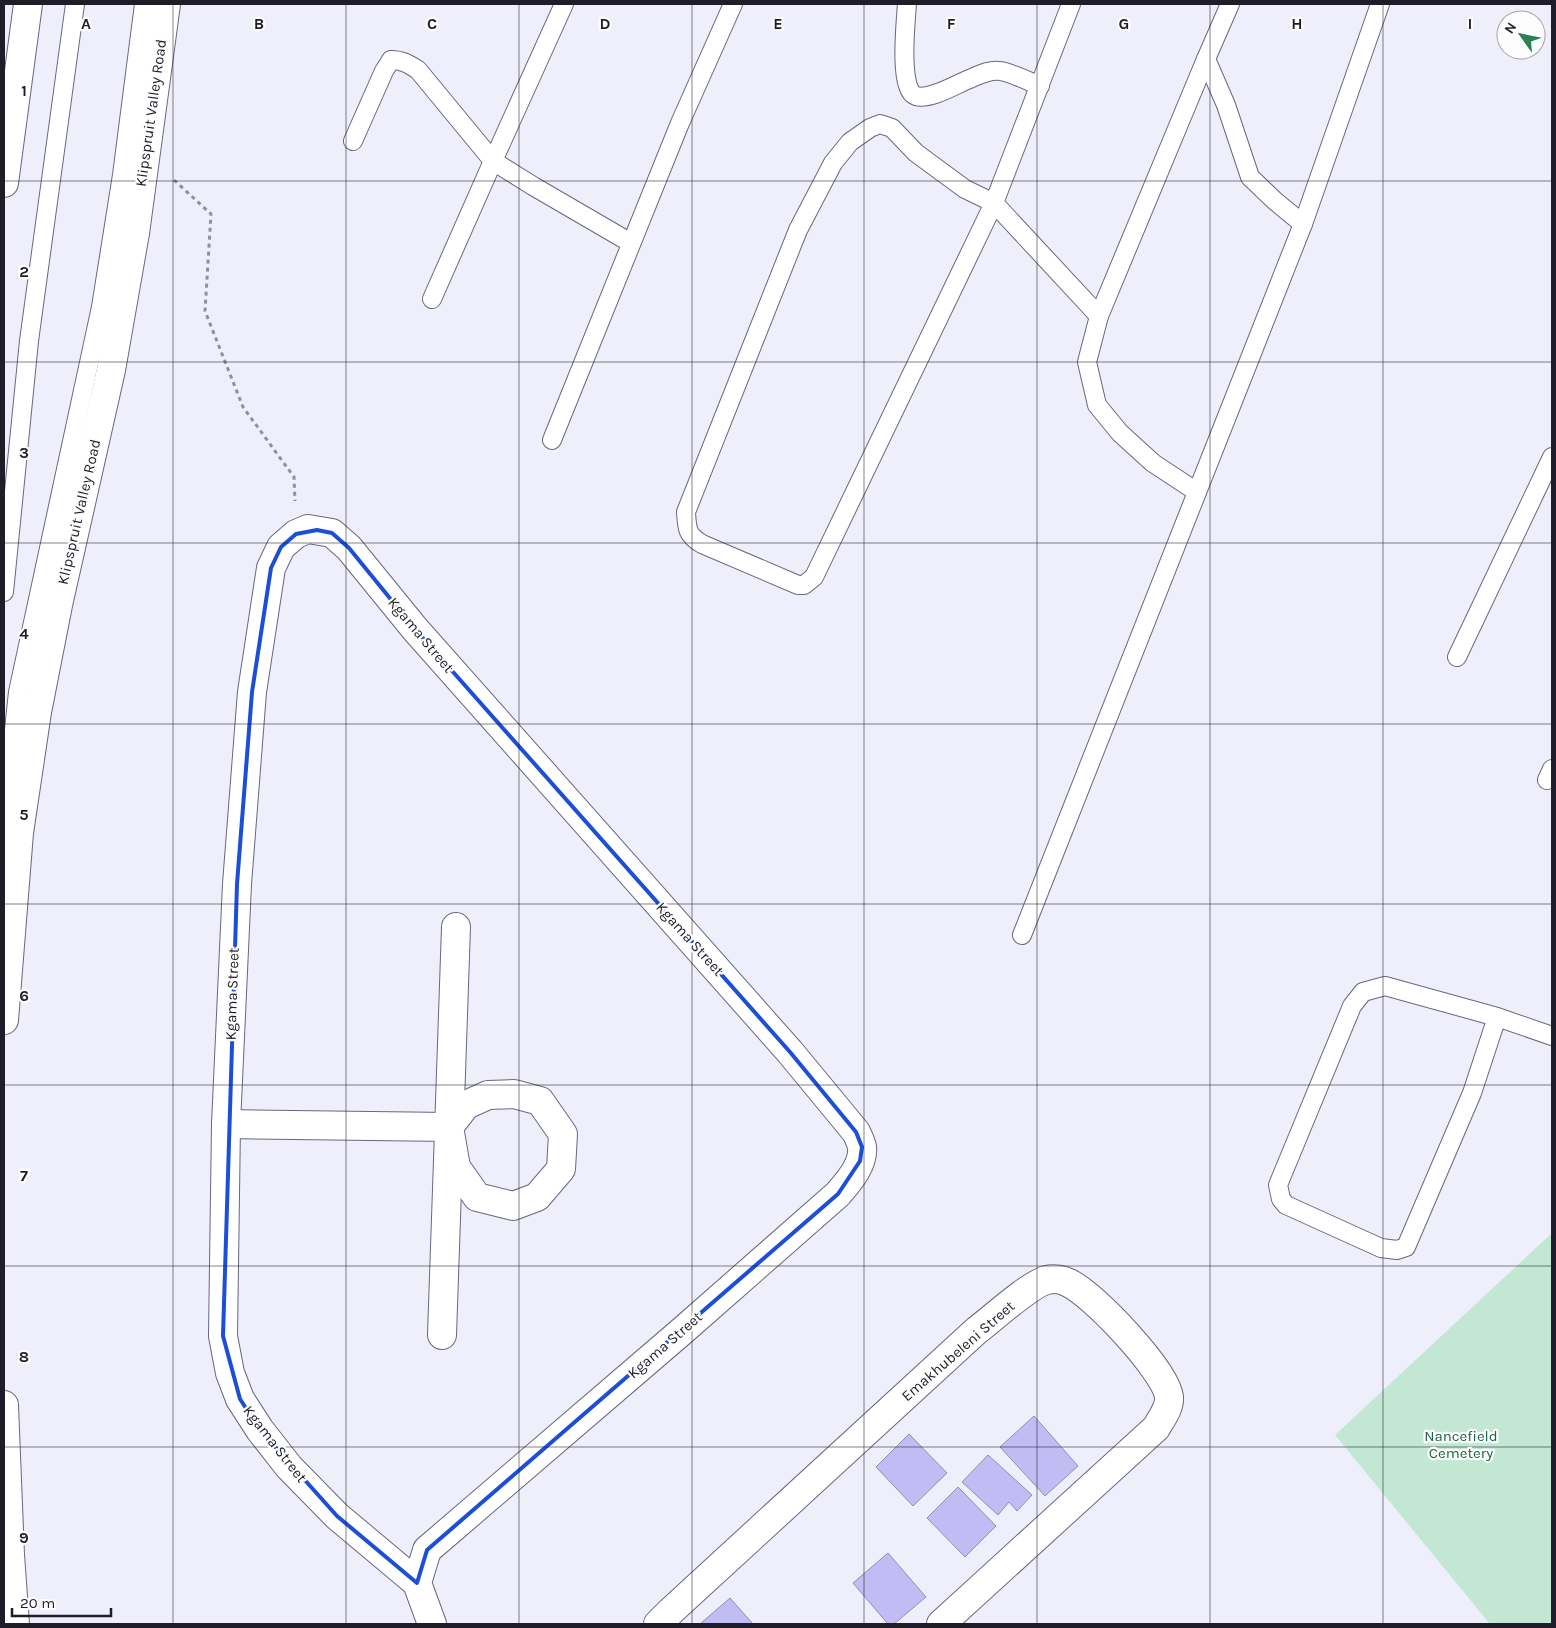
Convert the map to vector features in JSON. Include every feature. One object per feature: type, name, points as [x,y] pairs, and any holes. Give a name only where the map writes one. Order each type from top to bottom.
[{"type":"street","points":[[4,183],[28,4]]},
{"type":"street","name":"Klipspruit Valley Road","points":[[4,1020],[18,833],[37,712],[58,605],[111,370],[135,233],[166,4]]},
{"type":"street","name":"Kgama Street","points":[[308,529],[332,533],[349,548],[414,629],[807,1072],[856,1132],[862,1147],[860,1161],[852,1176],[838,1194],[666,1345],[427,1550],[417,1583],[336,1516],[289,1468],[260,1430],[240,1399],[230,1373],[223,1336],[226,1124],[237,884],[252,692],[271,568],[281,547],[296,534],[308,529]]},
{"type":"street","points":[[442,1335],[456,927]]},
{"type":"street","points":[[514,1094],[540,1101],[563,1134],[561,1169],[537,1198],[513,1206],[477,1197],[456,1167],[449,1127],[466,1105],[488,1095],[514,1094]]},
{"type":"street","points":[[226,1124],[449,1127]]},
{"type":"street","name":"Emakhubeleni Street","points":[[658,1624],[976,1331],[1025,1292],[1046,1280],[1058,1279],[1071,1284],[1097,1304],[1131,1339],[1159,1375],[1165,1386],[1169,1398],[1166,1410],[1156,1428],[941,1624]]},
{"type":"street","points":[[4,1404],[10,1555],[15,1624]]},
{"type":"street","points":[[417,1583],[432,1624]]},
{"type":"lane","points":[[4,592],[29,340],[75,4]]},
{"type":"lane","name":"Klipspruit Valley Road","points":[[4,824],[18,692],[101,307],[122,175],[144,4]]},
{"type":"lane","points":[[432,300],[564,4]]},
{"type":"lane","points":[[552,440],[680,123],[733,4]]},
{"type":"lane","points":[[907,4],[905,60],[908,86],[912,94],[917,96],[931,95],[983,73],[1000,71],[1040,86]]},
{"type":"lane","points":[[1071,4],[994,203],[814,576],[804,584],[798,585],[702,544],[693,538],[687,529],[686,512],[798,230],[832,163],[850,142],[870,128],[880,124],[892,128],[916,153],[965,189],[994,203],[1099,316]]},
{"type":"lane","points":[[1197,492],[1152,463],[1120,433],[1097,405],[1087,362],[1099,316],[1230,4]]},
{"type":"lane","points":[[1022,935],[1303,224],[1380,4]]},
{"type":"lane","points":[[352,141],[384,71],[392,60],[399,60],[418,70],[494,161],[631,243]]},
{"type":"lane","points":[[1206,60],[1226,105],[1250,177],[1275,202],[1303,224]]},
{"type":"lane","points":[[1457,658],[1552,457]]},
{"type":"lane","points":[[1497,1017],[1472,1093],[1406,1247],[1397,1250],[1381,1248],[1286,1205],[1280,1199],[1278,1185],[1352,1006],[1363,992],[1386,986],[1497,1017],[1552,1036]]},
{"type":"path","points":[[146,154],[211,214],[205,311],[244,407],[294,478],[296,534]]},
{"type":"highlighted area","points":[[317,530],[332,533],[349,548],[415,629],[790,1052],[856,1132],[862,1147],[860,1161],[838,1194],[427,1550],[417,1583],[337,1516],[260,1430],[240,1399],[223,1336],[237,884],[252,692],[271,568],[281,547],[296,534]]},
{"type":"green space","name":"Nancefield Cemetery","points":[[1552,1233],[1552,1624],[1490,1624],[1335,1435]]},
{"type":"building","points":[[1034,1416],[1078,1466],[1045,1496],[1000,1447]]},
{"type":"building","points":[[909,1434],[947,1473],[913,1506],[876,1467]]},
{"type":"building","points":[[988,1455],[1032,1495],[1017,1511],[1009,1502],[998,1515],[962,1482]]},
{"type":"building","points":[[958,1487],[996,1526],[965,1557],[927,1518]]},
{"type":"building","points":[[888,1553],[926,1597],[894,1624],[888,1624],[853,1583]]},
{"type":"building","points":[[730,1598],[753,1624],[700,1624]]}]
